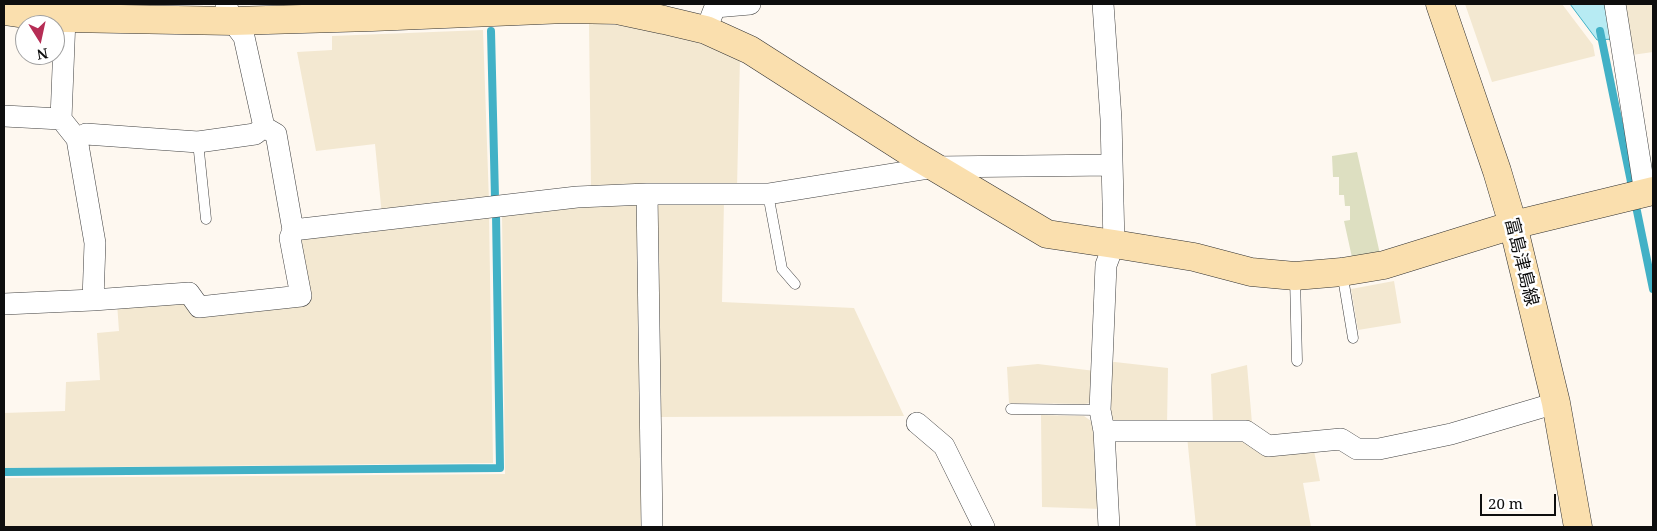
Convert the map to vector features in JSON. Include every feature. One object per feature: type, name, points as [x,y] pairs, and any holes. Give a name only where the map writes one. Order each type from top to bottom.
[{"type":"street","points":[[4,11],[39,16],[67,11],[229,12],[372,18],[566,9],[712,14],[750,4]]},
{"type":"street","points":[[1103,4],[1111,119],[1114,244],[1106,266],[1100,410],[1104,431],[1109,527]]},
{"type":"street","name":"富島津島線","points":[[1440,4],[1497,171],[1512,225],[1556,404],[1578,527]]},
{"type":"street","points":[[712,14],[750,50],[936,167],[1047,234],[1194,257],[1251,272],[1295,276],[1342,272],[1384,265],[1512,225],[1640,194],[1615,4]]},
{"type":"street","points":[[67,11],[61,119],[77,138],[95,243],[93,300]]},
{"type":"street","points":[[4,304],[189,293],[199,307],[300,296],[290,238],[293,230],[276,134],[264,127],[244,38],[229,12]]},
{"type":"street","points":[[4,116],[61,119]]},
{"type":"street","points":[[77,138],[86,134],[198,142],[255,134],[264,127]]},
{"type":"street","points":[[293,230],[577,197],[647,194],[768,194],[936,167],[1112,165]]},
{"type":"street","points":[[647,194],[652,527]]},
{"type":"street","points":[[1104,431],[1246,431],[1268,446],[1341,439],[1357,449],[1378,449],[1451,434],[1556,404]]},
{"type":"street","points":[[918,423],[944,446],[984,527]]},
{"type":"lane","points":[[198,142],[206,219]]},
{"type":"lane","points":[[768,194],[782,269],[795,284]]},
{"type":"lane","points":[[1342,272],[1352,338]]},
{"type":"lane","points":[[1295,276],[1297,360]]},
{"type":"lane","points":[[1010,409],[1100,410]]},
{"type":"shaded area","points":[[1465,4],[1562,4],[1593,45],[1595,56],[1492,82]]},
{"type":"shaded area","points":[[1623,4],[1653,4],[1653,52],[1632,55]]},
{"type":"shaded area","points":[[589,23],[616,25],[672,34],[740,57],[737,188],[591,188]]},
{"type":"shaded area","points":[[483,30],[489,201],[382,216],[375,144],[316,151],[297,52],[332,50],[332,36]]},
{"type":"shaded area","points":[[640,200],[644,527],[4,527],[4,479],[6,478],[505,474],[502,214]]},
{"type":"shaded area","points":[[661,200],[724,200],[722,302],[854,308],[904,416],[657,417],[654,207]]},
{"type":"shaded area","points":[[489,213],[493,463],[4,468],[4,413],[65,411],[66,382],[100,380],[97,333],[119,331],[117,303],[303,301],[294,238]]},
{"type":"shaded area","points":[[1394,281],[1401,323],[1358,330],[1351,289]]},
{"type":"shaded area","points":[[1106,361],[1168,368],[1167,426],[1115,425],[1108,419]]},
{"type":"shaded area","points":[[1038,364],[1095,371],[1095,402],[1085,404],[1009,403],[1007,367]]},
{"type":"shaded area","points":[[1247,365],[1252,423],[1213,424],[1211,374]]},
{"type":"shaded area","points":[[1041,415],[1084,416],[1097,425],[1102,509],[1042,507]]},
{"type":"shaded area","points":[[1187,436],[1313,446],[1320,481],[1303,483],[1311,527],[1196,527]]},
{"type":"green space","points":[[1357,152],[1380,254],[1353,262],[1344,221],[1350,220],[1350,206],[1345,206],[1344,195],[1339,195],[1339,177],[1333,177],[1332,156]]},
{"type":"water","points":[[1570,4],[1604,4],[1613,39],[1597,40]]},
{"type":"waterway","points":[[491,31],[495,198]]},
{"type":"waterway","points":[[1600,31],[1653,289]]},
{"type":"waterway","points":[[4,472],[500,468],[496,214]]}]
